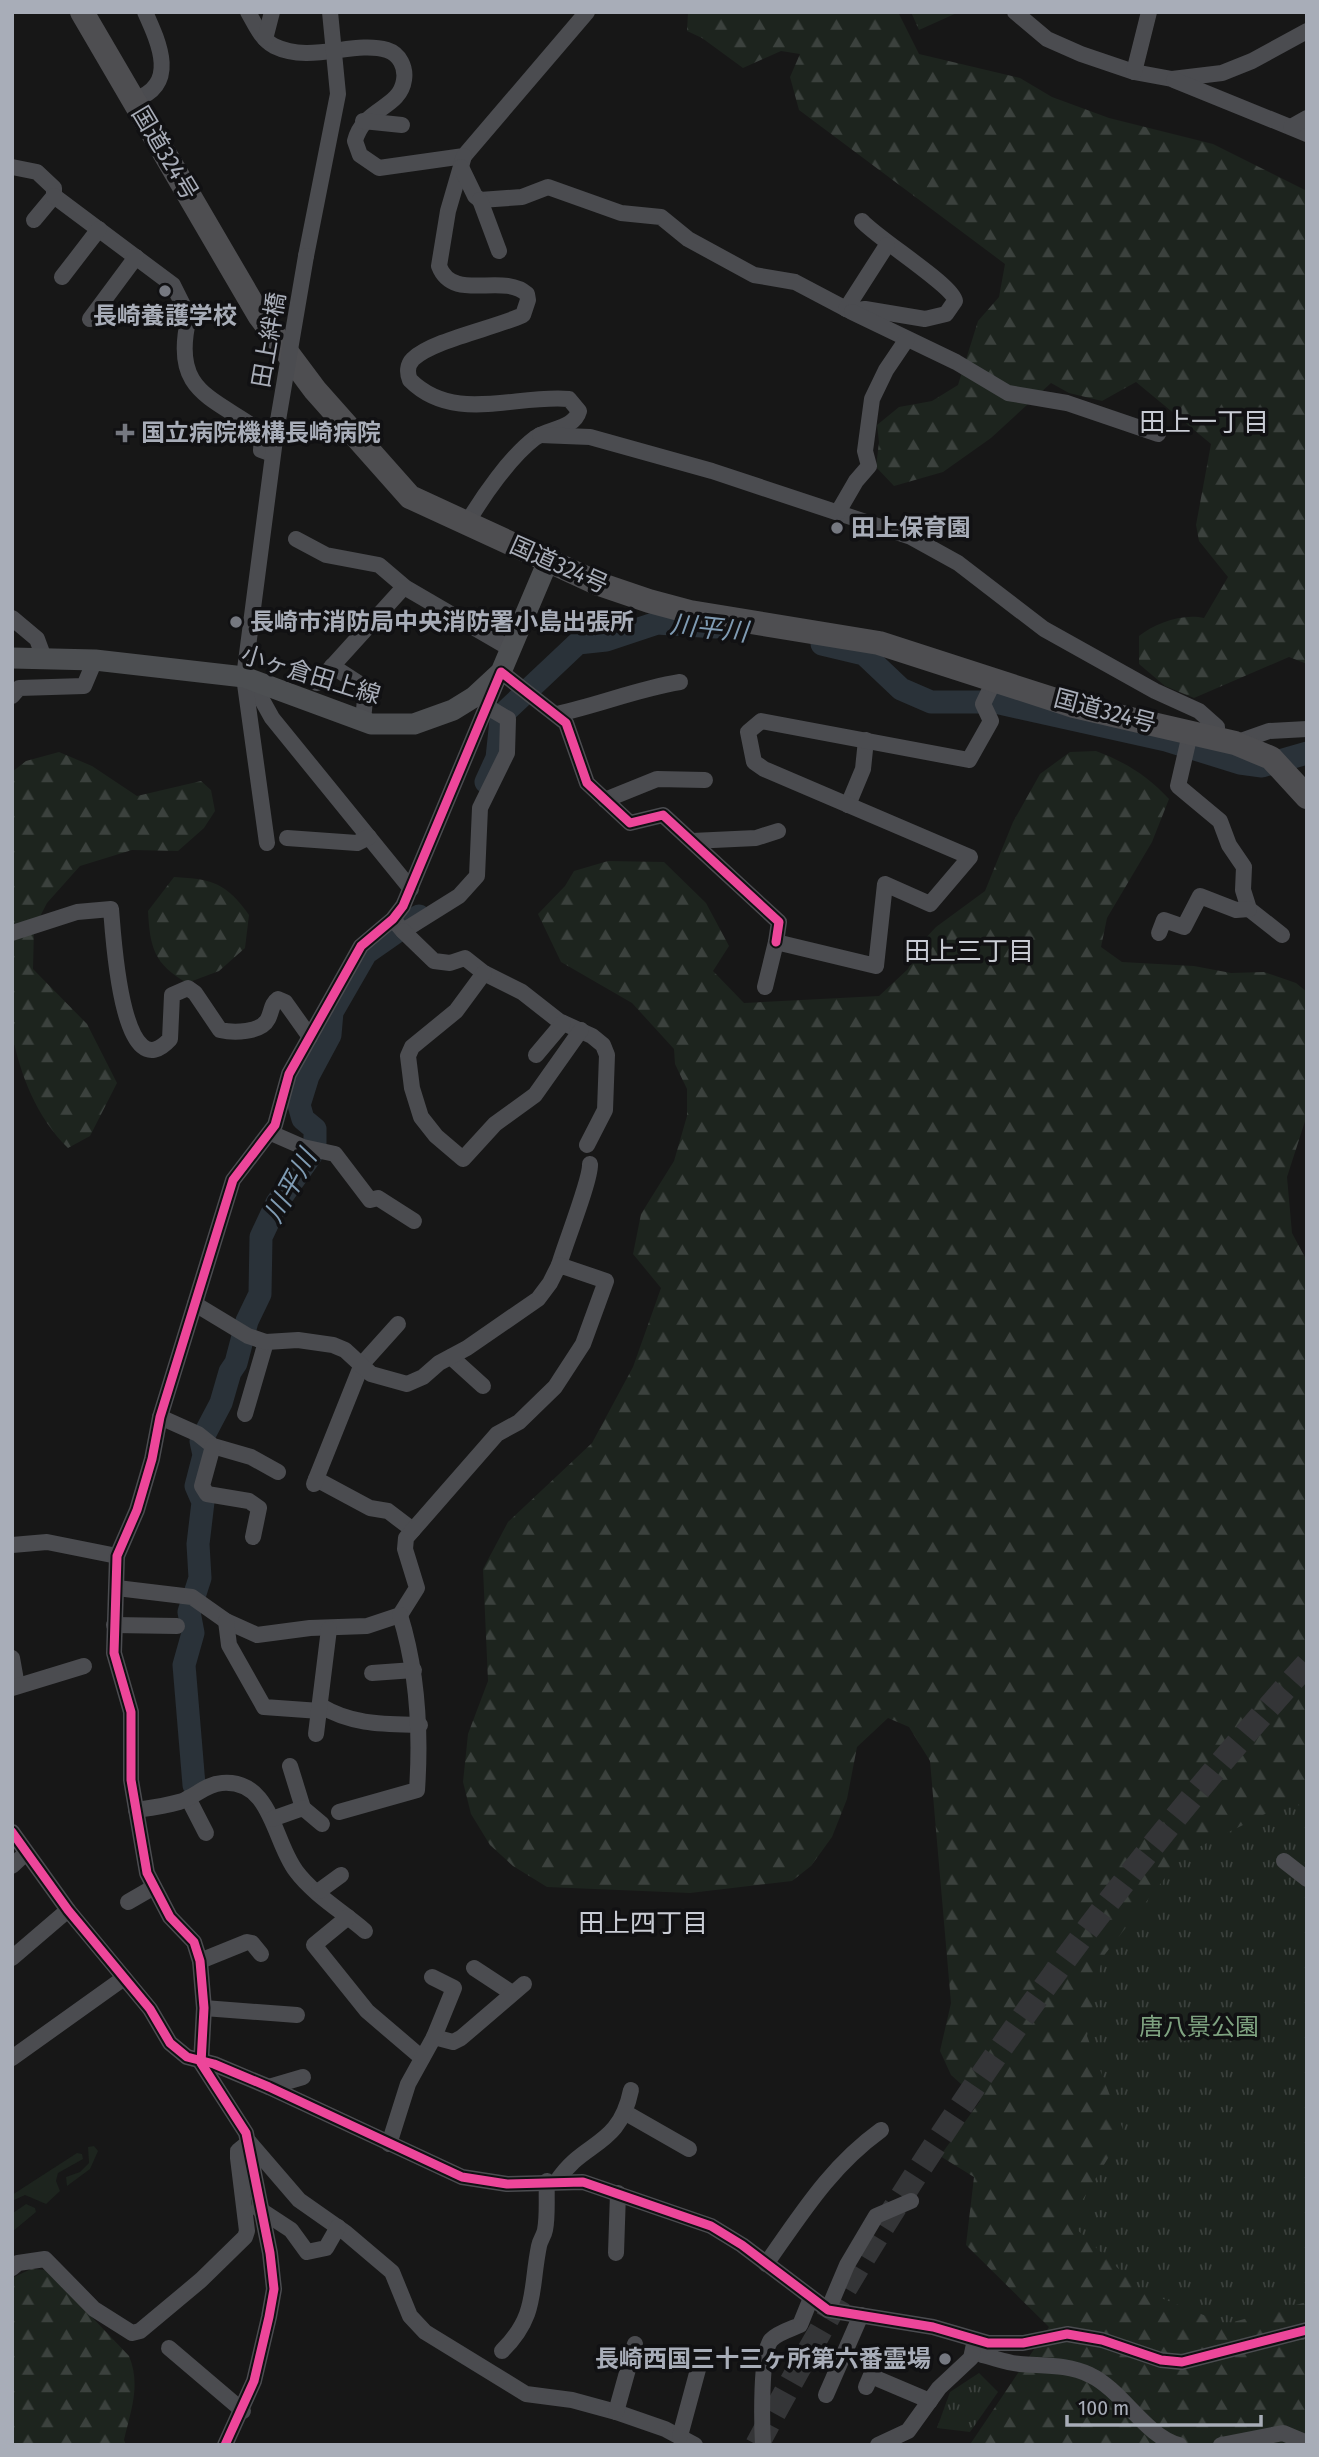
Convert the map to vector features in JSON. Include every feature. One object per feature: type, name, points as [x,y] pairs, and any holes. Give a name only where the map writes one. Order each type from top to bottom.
[{"type":"highway","name":"国道324号","points":[[82,12],[259,315],[308,381],[410,497],[599,583],[670,607],[879,643],[1074,706],[1226,741],[1270,758],[1307,797]]},
{"type":"main road","name":"小ヶ倉田上線","points":[[12,658],[94,660],[252,681],[363,721],[400,725],[431,720],[474,697],[501,671],[548,561]]},
{"type":"street","points":[[134,100],[149,95],[162,77],[162,61],[145,12]]},
{"type":"street","points":[[248,12],[265,39],[286,50],[385,50],[400,59],[404,66],[404,81],[398,94],[363,121],[355,141],[357,149],[372,166],[389,168],[433,158],[462,161]]},
{"type":"street","points":[[265,39],[272,12]]},
{"type":"street","name":"田上絆橋","points":[[252,681],[272,454],[338,94],[330,12]]},
{"type":"street","points":[[467,523],[481,500],[540,435],[576,419],[579,411],[569,398],[549,397],[499,406],[438,399],[414,384],[408,375],[412,360],[436,347],[523,315],[528,300],[527,294],[513,286],[463,286],[442,273],[439,265],[448,211],[462,161],[587,12]]},
{"type":"street","points":[[1015,12],[1047,39],[1081,54],[1134,72],[1172,79],[1307,134]]},
{"type":"street","points":[[1134,72],[1149,12]]},
{"type":"street","points":[[1172,79],[1222,73],[1252,61],[1307,31]]},
{"type":"street","points":[[1291,127],[1307,118]]},
{"type":"street","points":[[363,121],[402,125]]},
{"type":"street","points":[[462,161],[499,251]]},
{"type":"street","points":[[12,167],[37,172],[54,188],[54,196],[34,220]]},
{"type":"street","points":[[480,200],[522,197],[548,187],[621,213],[661,217],[688,239],[754,275],[795,282],[956,362],[1008,393],[1067,403],[1158,434]]},
{"type":"street","points":[[54,196],[173,285],[186,307],[188,317],[184,335],[190,377],[211,402],[257,429],[262,436],[261,450],[272,454]]},
{"type":"street","points":[[848,310],[864,309],[926,319],[939,317],[951,308],[954,294],[887,245],[862,222]]},
{"type":"street","points":[[62,277],[99,229]]},
{"type":"street","points":[[848,310],[887,245]]},
{"type":"street","points":[[90,320],[136,257]]},
{"type":"street","points":[[838,512],[856,481],[869,466],[865,451],[872,399],[886,370],[907,339]]},
{"type":"street","points":[[540,435],[590,437],[712,471],[911,537],[958,563],[1044,629],[1155,691],[1199,711],[1217,727],[1226,741],[1269,731],[1307,729]]},
{"type":"street","points":[[296,539],[326,555],[379,565],[404,587],[511,649]]},
{"type":"street","points":[[317,683],[404,587]]},
{"type":"street","points":[[12,618],[37,639],[44,658]]},
{"type":"street","points":[[12,696],[19,688],[84,685],[94,660]]},
{"type":"street","points":[[332,666],[366,688],[363,721]]},
{"type":"street","points":[[398,925],[501,671],[566,723],[587,783],[605,800],[631,823],[663,815],[779,922],[765,987]]},
{"type":"street","points":[[776,942],[876,967],[886,884],[930,904],[970,857],[754,762],[748,732],[761,721],[969,760],[991,721],[982,704],[995,679]]},
{"type":"street","points":[[252,681],[272,718],[411,889]]},
{"type":"street","points":[[252,681],[267,842]]},
{"type":"street","points":[[557,714],[600,705],[641,688],[680,682]]},
{"type":"street","points":[[201,2063],[204,2008],[200,1961],[194,1942],[170,1917],[147,1873],[131,1780],[131,1712],[116,1670],[114,1625],[117,1556],[137,1510],[152,1460],[160,1417],[233,1180],[271,1132],[289,1074],[361,946],[459,896],[477,876],[480,808],[507,753],[508,719],[486,706]]},
{"type":"street","points":[[1190,734],[1177,780],[1178,786],[1220,821],[1229,845],[1244,867],[1243,890],[1249,909],[1282,935]]},
{"type":"street","points":[[848,805],[863,769],[866,740]]},
{"type":"street","points":[[605,800],[657,779],[705,780]]},
{"type":"street","points":[[692,841],[756,838],[778,831]]},
{"type":"street","points":[[287,838],[357,843],[369,838]]},
{"type":"street","points":[[1159,933],[1164,920],[1184,927],[1200,896],[1236,910],[1249,909]]},
{"type":"street","points":[[12,933],[77,912],[111,909],[121,995],[134,1038],[141,1046],[150,1049],[161,1047],[170,1039],[172,995],[188,988],[195,993],[220,1030],[237,1032],[261,1026],[266,1023],[273,1004],[278,999],[285,1002],[310,1037]]},
{"type":"street","points":[[398,925],[434,961],[450,963],[465,958],[484,973],[522,992],[563,1023],[581,1030],[603,1045],[607,1055],[605,1110],[591,1131],[587,1145]]},
{"type":"street","points":[[484,973],[456,1012],[412,1046],[408,1056],[412,1088],[421,1117],[436,1136],[463,1159],[495,1124],[535,1095],[581,1030]]},
{"type":"street","points":[[536,1055],[563,1023]]},
{"type":"street","points":[[271,1132],[303,1147],[335,1154],[370,1200],[378,1198],[414,1221]]},
{"type":"street","points":[[195,1304],[242,1334],[266,1342],[298,1340],[333,1345],[345,1350],[371,1374],[407,1384],[423,1377],[538,1299],[559,1265],[582,1190],[590,1176],[590,1164]]},
{"type":"street","points":[[117,1588],[196,1599],[226,1621],[257,1636],[310,1628],[367,1626],[400,1615],[416,1588],[405,1549],[406,1538],[497,1434],[519,1422],[555,1387],[583,1344],[606,1281],[559,1265]]},
{"type":"street","points":[[398,1324],[362,1364],[315,1481],[370,1507],[388,1511],[413,1530]]},
{"type":"street","points":[[245,1414],[266,1342]]},
{"type":"street","points":[[451,1357],[483,1385]]},
{"type":"street","points":[[160,1417],[205,1440],[251,1457],[278,1472]]},
{"type":"street","points":[[205,1440],[202,1486],[207,1494],[248,1501],[259,1508],[253,1537]]},
{"type":"street","points":[[12,1545],[47,1542],[117,1556]]},
{"type":"street","points":[[340,1812],[417,1790],[420,1725],[414,1670],[400,1615]]},
{"type":"street","points":[[226,1621],[229,1646],[264,1707],[320,1709],[368,1724],[420,1725]]},
{"type":"street","points":[[114,1625],[169,1630]]},
{"type":"street","points":[[316,1734],[329,1629]]},
{"type":"street","points":[[12,1658],[14,1687],[85,1666]]},
{"type":"street","points":[[372,1673],[414,1670]]},
{"type":"street","points":[[290,1766],[303,1808],[322,1824]]},
{"type":"street","points":[[136,1810],[188,1798],[205,1787],[222,1783],[235,1784],[250,1790],[262,1800],[296,1872],[365,1931]]},
{"type":"street","points":[[188,1798],[206,1833]]},
{"type":"street","points":[[272,1819],[303,1808]]},
{"type":"street","points":[[12,1832],[68,1910],[150,2009],[170,2043],[201,2063],[241,2122],[248,2142],[259,2209],[270,2253],[274,2289],[254,2381],[232,2441]]},
{"type":"street","points":[[12,1866],[26,1853]]},
{"type":"street","points":[[1284,1861],[1307,1879]]},
{"type":"street","points":[[318,1892],[341,1875]]},
{"type":"street","points":[[128,1902],[154,1887]]},
{"type":"street","points":[[12,1958],[68,1910]]},
{"type":"street","points":[[348,1917],[314,1945],[367,2011],[422,2058]]},
{"type":"street","points":[[200,1961],[247,1942],[253,1943],[261,1954]]},
{"type":"street","points":[[433,2037],[453,2042],[461,2038],[518,1988],[474,1968]]},
{"type":"street","points":[[389,2144],[399,2109],[454,1988],[432,1977]]},
{"type":"street","points":[[12,2058],[124,1978]]},
{"type":"street","points":[[204,2008],[297,2015]]},
{"type":"street","points":[[201,2063],[214,2064],[268,2087],[462,2177],[507,2184],[583,2182],[711,2226],[828,2310],[933,2326],[975,2340],[997,2343],[1023,2343],[1068,2334],[1102,2340],[1161,2360],[1182,2362],[1307,2330]]},
{"type":"street","points":[[268,2087],[303,2077]]},
{"type":"street","points":[[502,2351],[516,2336],[527,2318],[534,2295],[539,2245],[545,2231],[552,2181],[578,2157],[609,2136],[626,2113],[631,2090]]},
{"type":"street","points":[[626,2113],[689,2149]]},
{"type":"street","points":[[766,2264],[829,2175],[852,2151],[881,2130]]},
{"type":"street","points":[[248,2142],[299,2200],[338,2227],[392,2272],[410,2316],[425,2332],[526,2394],[572,2400],[616,2412],[687,2440],[700,2362]]},
{"type":"street","points":[[12,2268],[18,2263],[45,2259],[111,2323],[132,2333],[140,2332],[201,2280],[245,2237],[247,2231],[237,2158],[238,2151],[248,2142]]},
{"type":"street","points":[[615,2253],[618,2193]]},
{"type":"street","points":[[828,2310],[847,2265],[876,2216],[911,2201]]},
{"type":"street","points":[[259,2209],[291,2230],[307,2252],[326,2248],[338,2227]]},
{"type":"street","points":[[763,2445],[762,2401],[767,2347],[772,2339],[800,2325],[811,2298]]},
{"type":"street","points":[[826,2395],[861,2315]]},
{"type":"street","points":[[878,2445],[908,2431],[949,2377],[971,2358],[975,2340]]},
{"type":"street","points":[[975,2340],[982,2355],[1016,2364],[1067,2367],[1090,2375],[1108,2386],[1161,2436],[1180,2445]]},
{"type":"street","points":[[616,2412],[635,2344]]},
{"type":"street","points":[[169,2348],[243,2411]]},
{"type":"street","points":[[856,2358],[876,2365],[869,2381],[930,2401]]},
{"type":"street","points":[[1221,2445],[1283,2433],[1307,2443]]},
{"type":"green space","points":[[688,12],[898,12],[919,54],[1020,78],[1052,97],[1109,118],[1213,144],[1307,191],[1307,664],[1289,657],[1194,698],[1165,686],[1139,664],[1139,636],[1170,620],[1204,618],[1228,577],[1199,541],[1196,525],[1211,444],[1136,382],[1102,401],[1069,393],[1051,383],[991,438],[943,472],[894,486],[876,467],[879,442],[877,425],[899,407],[932,401],[958,385],[978,321],[999,297],[1005,264],[799,110],[790,77],[800,54],[781,51],[743,68],[702,38],[687,31]]},
{"type":"green space","points":[[911,12],[959,12],[919,30]]},
{"type":"green space","points":[[1096,751],[1136,770],[1169,799],[1152,842],[1107,918],[1101,947],[1122,962],[1194,966],[1231,973],[1264,972],[1296,983],[1307,992],[1307,1115],[1287,1177],[1292,1233],[1307,1261],[1307,2445],[965,2445],[971,2443],[1049,2327],[966,2245],[974,2177],[940,2156],[980,2101],[951,2075],[940,2051],[951,2003],[930,1761],[909,1727],[888,1718],[857,1747],[847,1799],[832,1837],[811,1866],[792,1881],[690,1893],[547,1887],[513,1866],[490,1845],[471,1814],[463,1782],[468,1734],[488,1681],[483,1569],[508,1522],[592,1443],[633,1367],[661,1288],[633,1254],[641,1214],[674,1161],[687,1116],[687,1089],[675,1064],[674,1049],[632,1003],[561,962],[538,914],[565,886],[574,871],[608,861],[664,862],[706,903],[729,946],[713,971],[744,1003],[879,996],[908,969],[922,942],[936,927],[985,891],[1013,822],[1040,774],[1070,752]]},
{"type":"green space","points":[[59,752],[92,766],[137,796],[201,781],[211,790],[215,811],[204,828],[178,851],[132,850],[80,866],[47,903],[34,928],[33,969],[87,1024],[117,1083],[90,1136],[68,1148],[47,1123],[31,1095],[12,1033],[12,772],[26,761]]},
{"type":"green space","points":[[174,877],[199,879],[218,885],[233,896],[249,915],[245,948],[219,971],[187,983],[161,962],[153,945],[149,924],[148,911]]},
{"type":"green space","points":[[12,1001],[31,1031],[12,1047]]},
{"type":"green space","name":"唐八景公園","points":[[1285,1804],[1307,1806],[1307,2302],[1226,2324],[1141,2290],[1069,2222],[1124,2132],[1087,2036],[1102,1958],[1183,1855]]},
{"type":"green space","points":[[94,2146],[98,2151],[90,2169],[67,2186],[66,2177],[80,2172],[89,2163],[88,2147]]},
{"type":"green space","points":[[77,2153],[82,2154],[83,2159],[58,2173],[56,2181],[60,2191],[46,2204],[25,2195],[12,2201],[12,2195]]},
{"type":"green space","points":[[26,2204],[35,2208],[36,2212],[12,2232],[13,2213]]},
{"type":"green space","points":[[31,2269],[47,2270],[129,2356],[135,2387],[124,2440],[126,2445],[12,2445],[12,2278]]},
{"type":"green space","points":[[979,2373],[998,2392],[970,2432],[937,2428],[950,2392]]},
{"type":"waterway","name":"川平川","points":[[486,782],[497,758],[501,720],[506,711],[578,643],[606,640],[657,623],[716,627]]},
{"type":"waterway","name":"川平川","points":[[822,644],[864,654],[901,689],[931,702],[995,702],[1166,740],[1240,763],[1262,766],[1307,753]]},
{"type":"waterway","name":"川平川","points":[[194,1785],[184,1665],[193,1633],[189,1612],[200,1578],[198,1544],[203,1502],[196,1486],[204,1455],[201,1441],[221,1403],[230,1372],[236,1363],[247,1321],[260,1294],[261,1237],[277,1203],[315,1146],[315,1129],[303,1119],[299,1105],[308,1076],[330,1035],[332,1012],[366,953],[419,916]]},
{"type":"tunnel","points":[[757,2445],[876,2237],[1008,2038],[1152,1846],[1307,1664]]},
{"type":"cycle path","points":[[225,2445],[254,2381],[274,2289],[270,2253],[246,2133],[201,2063],[204,2008],[200,1961],[194,1942],[170,1917],[147,1873],[131,1780],[131,1712],[114,1653],[117,1556],[137,1510],[152,1459],[160,1417],[233,1180],[275,1125],[289,1074],[361,946],[393,919],[403,906],[501,672],[566,723],[587,783],[630,823],[663,815],[779,922],[776,942]]},
{"type":"cycle path","points":[[12,1832],[68,1910],[150,2009],[170,2043],[187,2057],[214,2064],[269,2087],[462,2177],[507,2184],[583,2182],[711,2226],[742,2245],[828,2310],[933,2327],[988,2343],[1023,2343],[1067,2334],[1102,2340],[1161,2360],[1182,2362],[1307,2330]]},
{"type":"place","name":"長崎養護学校","points":[[165,291]]},
{"type":"place","name":"国立病院機構長崎病院","points":[[125,433]]},
{"type":"place","name":"田上保育園","points":[[837,528]]},
{"type":"place","name":"長崎市消防局中央消防署小島出張所","points":[[236,622]]},
{"type":"place","name":"長崎西国三十三ヶ所第六番霊場","points":[[945,2359]]},
{"type":"district","name":"田上一丁目","points":[[1204,422]]},
{"type":"district","name":"田上三丁目","points":[[969,951]]},
{"type":"district","name":"田上四丁目","points":[[643,1923]]}]
